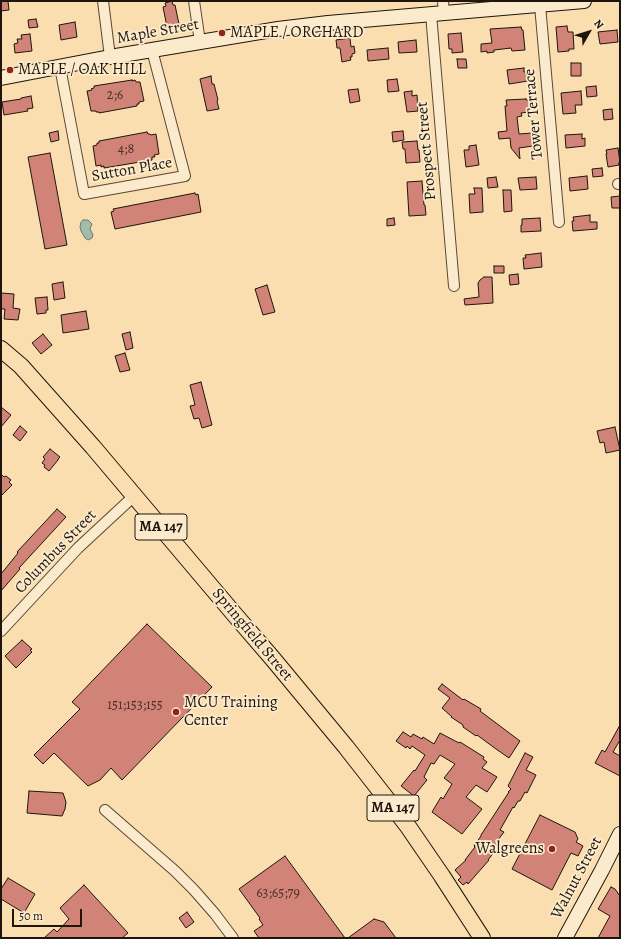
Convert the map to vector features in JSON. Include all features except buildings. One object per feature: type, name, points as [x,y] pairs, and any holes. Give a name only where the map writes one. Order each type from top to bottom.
[{"type":"main road","name":"Maple Street","points":[[1,78],[152,50],[285,28],[439,9],[540,5],[584,1]]},
{"type":"main road","name":"Springfield Street","points":[[1,348],[26,371],[93,447],[273,659],[369,775],[407,825],[482,938]]},
{"type":"main road","name":"Walnut Street","points":[[564,938],[602,870],[620,834]]},
{"type":"street","points":[[103,1],[110,58]]},
{"type":"street","points":[[194,1],[200,42]]},
{"type":"street","name":"Tower Terrace","points":[[540,5],[559,222]]},
{"type":"street","name":"Prospect Street","points":[[439,9],[454,286]]},
{"type":"street","name":"Sutton Place","points":[[60,67],[84,194],[185,176],[152,50]]},
{"type":"street","name":"Columbus Street","points":[[1,631],[78,548],[134,496]]},
{"type":"street","points":[[105,810],[190,885],[233,938]]},
{"type":"shaded area","points":[[83,220],[88,220],[92,224],[90,229],[93,235],[92,238],[88,240],[85,238],[80,227]]},
{"type":"place","name":"MAPLE / ORCHARD","points":[[222,33]]},
{"type":"place","name":"MAPLE / OAK HILL","points":[[10,70]]},
{"type":"place","name":"MCU Training Center","points":[[176,712]]},
{"type":"place","name":"Walgreens","points":[[552,849]]}]
